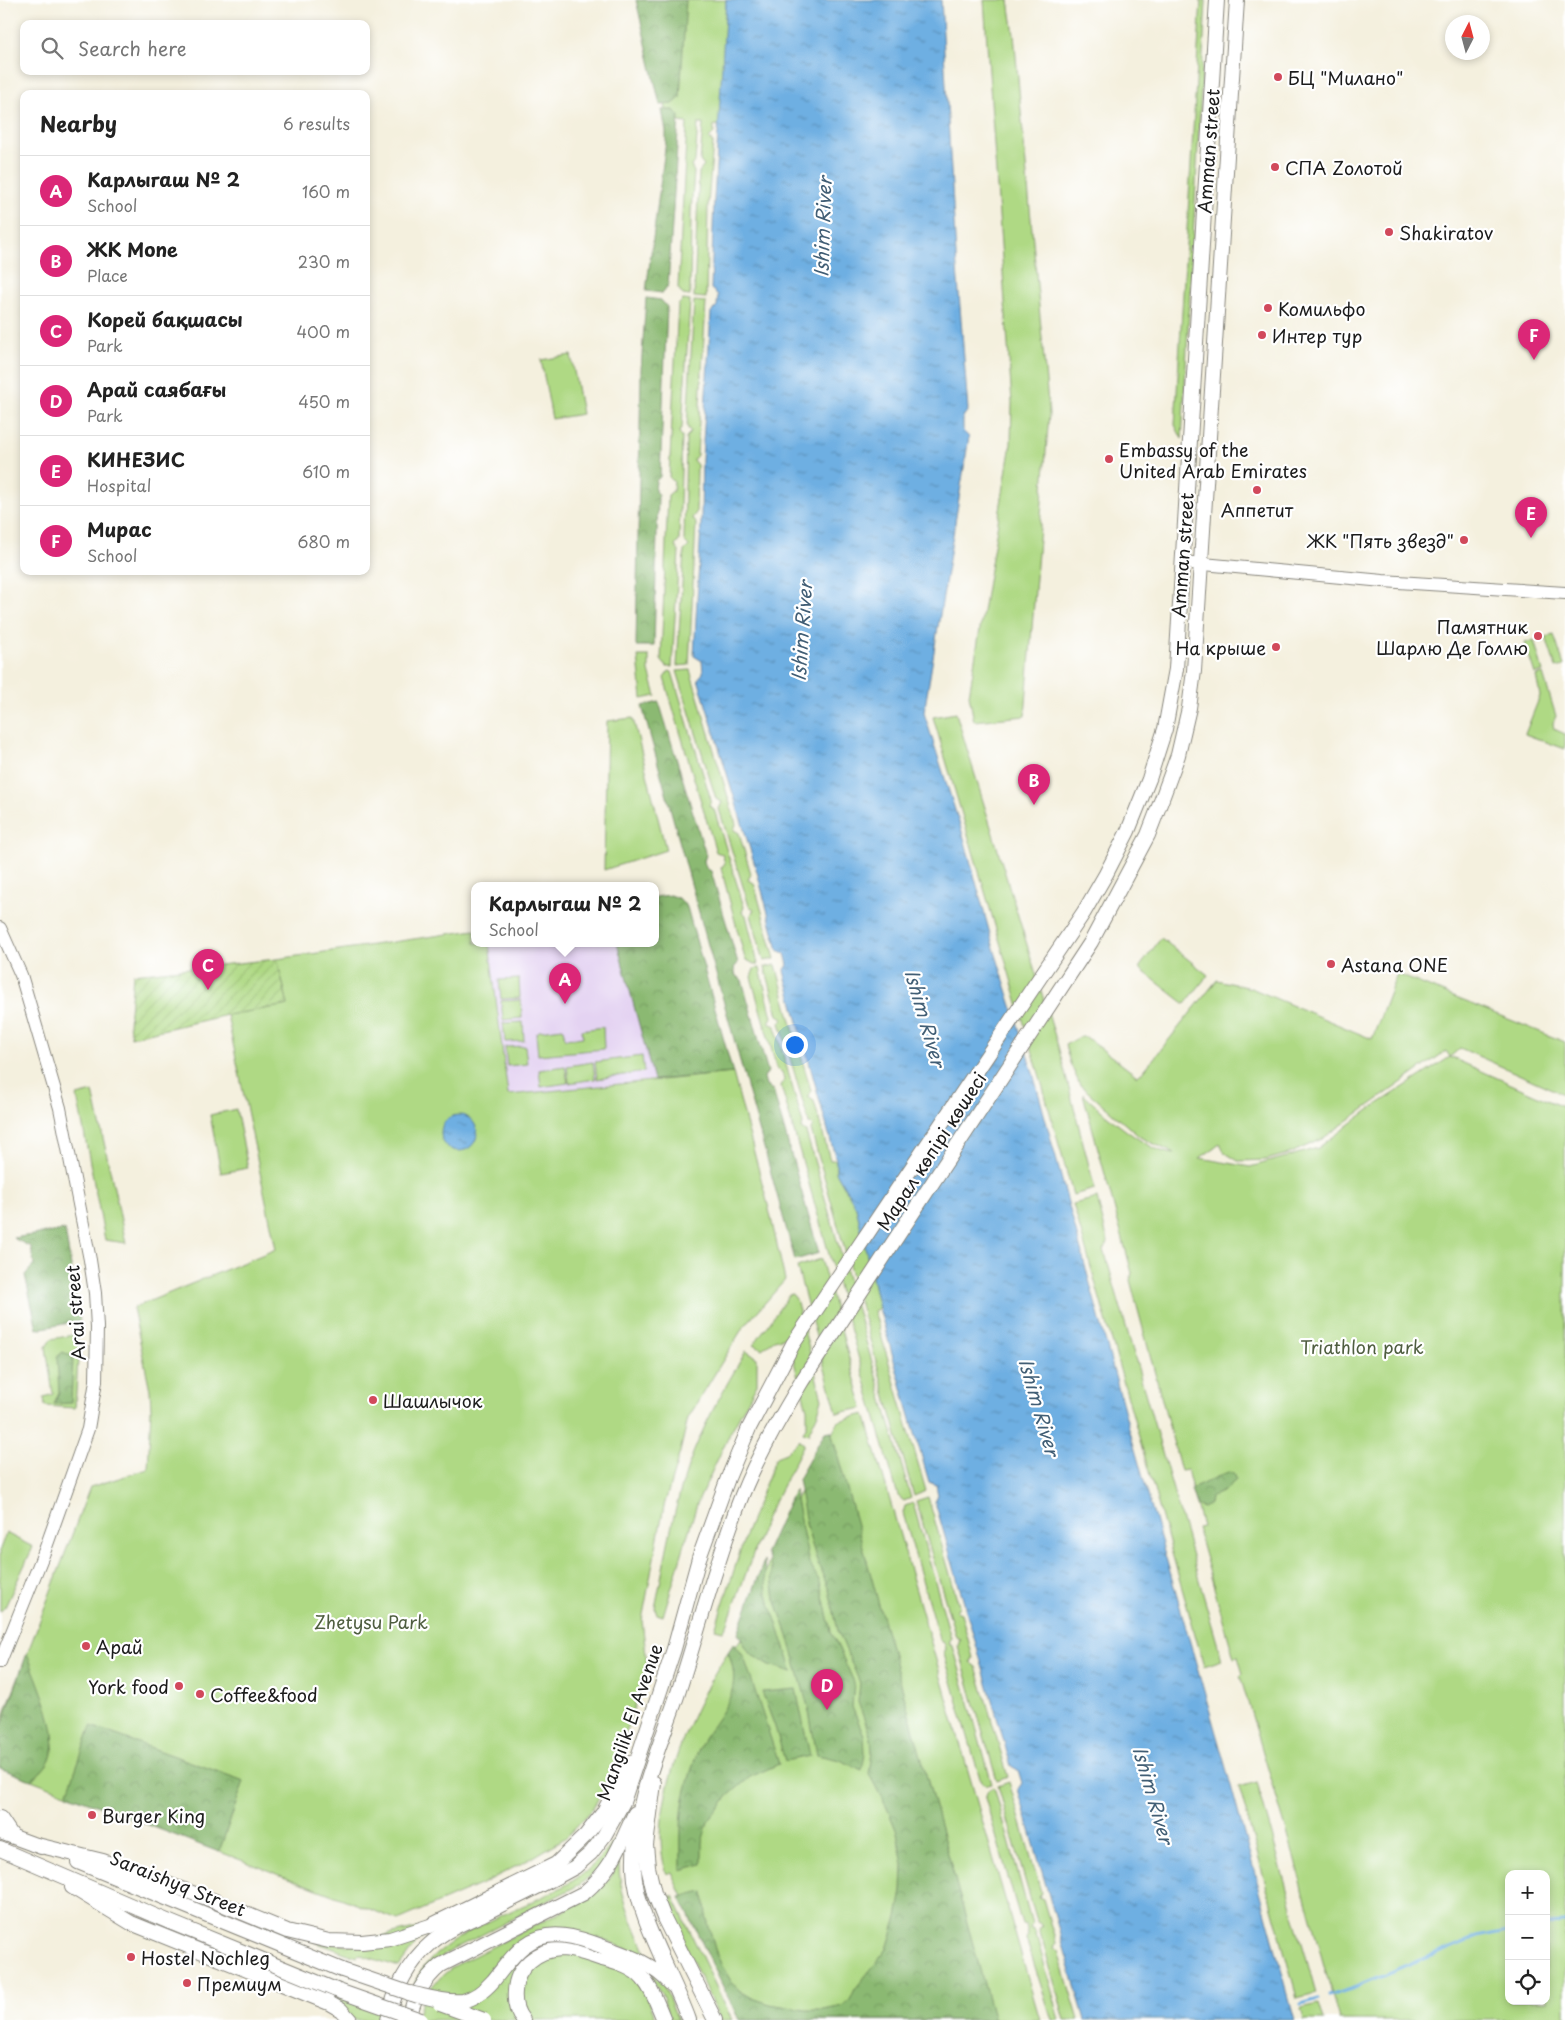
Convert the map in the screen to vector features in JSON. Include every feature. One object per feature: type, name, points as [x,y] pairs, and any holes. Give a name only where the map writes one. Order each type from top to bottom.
[{"type":"main road","name":"Amman street","points":[[1084,912],[1128,831],[1149,779],[1165,729],[1176,669],[1217,0]]},
{"type":"main road","name":"Amman street","points":[[1091,942],[1148,835],[1178,755],[1189,708],[1194,671],[1237,0]]},
{"type":"main road","name":"Марал көпірі көшесі","points":[[793,1344],[1084,912]]},
{"type":"main road","name":"Марал көпірі көшесі","points":[[802,1381],[1091,942]]},
{"type":"main road","name":"Mangilik El Avenue","points":[[388,2020],[392,2001],[401,1982],[419,1954],[430,1944],[456,1926],[575,1867],[591,1853],[604,1836],[623,1802],[674,1649],[717,1507],[749,1428],[793,1344]]},
{"type":"main road","name":"Mangilik El Avenue","points":[[689,2020],[638,1895],[634,1869],[641,1801],[699,1627],[725,1540],[742,1494],[760,1456],[802,1381]]},
{"type":"main road","points":[[665,1729],[652,1791],[646,1845],[648,1867],[654,1893],[664,1918],[715,2020]]},
{"type":"main road","points":[[33,1844],[103,1861],[212,1900],[287,1931],[329,1941],[362,1942],[390,1938],[430,1926],[556,1864],[586,1835],[603,1812],[646,1732]]},
{"type":"main road","points":[[409,2020],[416,1996],[428,1977],[441,1965],[584,1893],[599,1880],[611,1864],[641,1801]]},
{"type":"main road","points":[[0,1818],[6,1834]]},
{"type":"main road","name":"Saraishyq Street","points":[[6,1834],[342,1970],[409,1993]]},
{"type":"main road","name":"Saraishyq Street","points":[[0,1849],[165,1920],[336,1990],[421,2020]]},
{"type":"main road","points":[[28,1860],[131,1923],[329,2003],[341,2010],[350,2020]]},
{"type":"main road","points":[[409,1993],[448,2001],[470,1998],[490,1984],[523,1947],[546,1936],[571,1937],[627,1954],[653,1967],[677,1991]]},
{"type":"main road","points":[[523,2020],[516,2007],[514,1996],[517,1978],[529,1961],[538,1955],[551,1950],[562,1949],[616,1963],[637,1973],[650,1989],[664,2020]]},
{"type":"main road","points":[[409,1993],[484,2020]]},
{"type":"street","points":[[1182,562],[1383,581],[1565,593]]},
{"type":"street","name":"Arai street","points":[[0,928],[18,968],[60,1108],[90,1260],[95,1293],[97,1327],[96,1381],[88,1429],[45,1550],[0,1662]]},
{"type":"shaded area","points":[[489,947],[618,947],[654,1080],[507,1095]]},
{"type":"green space","points":[[636,0],[686,0],[680,98],[673,104],[660,105]]},
{"type":"green space","points":[[642,0],[726,0],[720,126],[714,125],[714,133],[709,138],[713,143],[708,204],[706,298],[694,297],[699,172],[704,166],[700,161],[703,124],[698,124],[695,161],[691,166],[694,172],[691,212],[690,296],[683,295],[678,288],[687,123],[668,120],[654,46]]},
{"type":"green space","points":[[984,0],[1009,0],[1014,35],[1049,414],[1025,716],[974,721],[969,695],[1011,444],[1012,403]]},
{"type":"green space","points":[[1201,0],[1206,0],[1182,439],[1175,425]]},
{"type":"green space","points":[[662,110],[674,110],[679,116],[668,286],[662,293],[646,291],[666,141]]},
{"type":"green space","points":[[646,298],[661,300],[667,307],[660,477],[656,481],[655,491],[658,495],[654,646],[636,646],[641,369]]},
{"type":"green space","points":[[683,300],[690,301],[682,428],[679,432],[682,437],[679,541],[675,546],[679,551],[672,667],[667,667],[661,660],[668,495],[673,491],[674,482],[669,477],[678,305]]},
{"type":"green space","points":[[694,301],[706,302],[697,455],[693,460],[697,465],[696,513],[692,518],[696,523],[689,665],[677,666],[684,551],[689,546],[684,541],[686,437],[691,432],[687,427]]},
{"type":"green space","points":[[571,355],[582,414],[552,419],[541,360]]},
{"type":"green space","points":[[1554,635],[1564,666],[1556,668],[1546,637]]},
{"type":"green space","points":[[1534,640],[1543,672],[1535,674],[1525,643]]},
{"type":"green space","points":[[638,656],[649,656],[649,671],[656,696],[642,699]]},
{"type":"green space","points":[[690,670],[736,824],[734,830],[739,833],[751,874],[748,880],[754,883],[775,959],[764,961],[751,915],[754,909],[749,906],[719,809],[722,802],[716,799],[677,671]]},
{"type":"green space","points":[[669,671],[672,672],[711,800],[709,806],[714,809],[744,907],[742,912],[746,915],[758,964],[745,959],[721,868],[725,863],[722,854],[716,852],[664,678]]},
{"type":"green space","points":[[1543,674],[1556,716],[1553,723],[1554,729],[1565,734],[1565,749],[1525,734],[1540,696],[1536,676]]},
{"type":"green space","points":[[659,702],[706,855],[704,861],[706,868],[711,871],[738,963],[734,968],[736,976],[742,980],[768,1072],[764,1077],[766,1086],[773,1090],[819,1253],[795,1260],[642,706]]},
{"type":"green space","points":[[956,713],[1058,1046],[1095,1189],[1073,1195],[933,717]]},
{"type":"green space","points":[[633,718],[666,850],[604,870],[607,721]]},
{"type":"green space","points":[[670,895],[680,899],[687,907],[733,1073],[654,1080],[618,947],[659,947],[659,896]]},
{"type":"green space","name":"Zhetysu Park","points":[[471,931],[471,947],[490,947],[508,1095],[733,1073],[768,1205],[785,1280],[742,1329],[688,1418],[664,1506],[642,1620],[647,1664],[621,1750],[611,1776],[592,1810],[565,1838],[532,1858],[482,1884],[398,1920],[0,1768],[0,1726],[90,1487],[148,1469],[150,1390],[133,1308],[276,1249],[227,1015],[288,1005],[277,959]]},
{"type":"green space","points":[[1161,938],[1208,975],[1185,1004],[1139,968]]},
{"type":"green space","points":[[277,959],[288,1005],[227,1015],[131,1037],[129,1024],[133,974]]},
{"type":"green space","points":[[776,965],[796,1040],[793,1046],[799,1049],[811,1091],[808,1097],[814,1101],[830,1160],[836,1160],[836,1172],[856,1207],[879,1308],[874,1311],[926,1491],[914,1496],[811,1130],[813,1126],[809,1123],[780,1023],[783,1018],[778,1015],[765,967]]},
{"type":"green space","points":[[760,968],[772,1017],[769,1023],[775,1026],[803,1124],[801,1129],[806,1132],[911,1498],[904,1501],[898,1496],[781,1086],[784,1080],[782,1072],[777,1069],[751,977],[754,969]]},
{"type":"green space","name":"Triathlon park","points":[[1397,974],[1565,1042],[1565,1095],[1460,1048],[1450,1057],[1565,1108],[1565,2020],[1339,2020],[1287,1832],[1240,1676],[1243,1674],[1238,1657],[1234,1658],[1197,1528],[1202,1527],[1187,1470],[1181,1471],[1130,1280],[1132,1273],[1083,1094],[1139,1140],[1164,1152],[1175,1154],[1140,1137],[1080,1085],[1070,1063],[1065,1045],[1080,1037],[1086,1037],[1137,1076],[1142,1073],[1217,980],[1251,988],[1372,1039]],"holes":[[[1446,1051],[1450,1057],[1373,1107],[1318,1148],[1250,1167],[1200,1158],[1220,1144],[1224,1152],[1238,1161],[1266,1160],[1291,1153],[1322,1139]]]},
{"type":"green space","points":[[519,979],[520,998],[501,999],[499,980]]},
{"type":"green space","points":[[521,1000],[522,1018],[503,1020],[501,1001]]},
{"type":"green space","points":[[523,1022],[524,1041],[505,1042],[503,1023]]},
{"type":"green space","points":[[603,1027],[604,1049],[538,1055],[536,1034],[539,1031],[563,1028],[565,1039],[583,1037],[582,1030]]},
{"type":"green space","points":[[525,1046],[527,1064],[507,1066],[505,1047]]},
{"type":"green space","points":[[642,1056],[644,1072],[597,1079],[595,1062]]},
{"type":"green space","points":[[593,1062],[595,1079],[569,1083],[567,1066]]},
{"type":"green space","points":[[565,1066],[568,1083],[541,1087],[539,1070]]},
{"type":"green space","points":[[93,1092],[126,1243],[105,1240],[77,1096]]},
{"type":"green space","points":[[236,1109],[248,1168],[221,1173],[210,1115]]},
{"type":"green space","points":[[1097,1198],[1108,1242],[1104,1250],[1222,1660],[1204,1666],[1073,1204]]},
{"type":"green space","points":[[65,1230],[80,1321],[37,1329],[25,1275],[34,1265],[31,1247],[13,1238]]},
{"type":"green space","points":[[821,1259],[863,1408],[837,1413],[797,1267]]},
{"type":"green space","points":[[792,1294],[796,1299],[822,1399],[808,1434],[803,1432],[807,1424],[807,1409],[787,1337],[774,1340],[762,1349],[754,1344],[789,1295]]},
{"type":"green space","points":[[74,1335],[79,1342],[75,1408],[45,1406],[44,1397],[53,1394],[46,1347],[51,1339]]},
{"type":"green space","points":[[746,1351],[757,1358],[757,1384],[728,1437],[697,1504],[663,1616],[657,1614],[655,1608],[682,1484],[707,1422]]},
{"type":"green space","points":[[63,1352],[73,1357],[71,1403],[54,1404],[59,1392],[57,1357]]},
{"type":"green space","points":[[865,1414],[1040,2020],[740,2020],[672,1873],[667,1874],[662,1849],[662,1821],[667,1790],[687,1729],[714,1674],[728,1652],[730,1656],[743,1635],[783,1523],[839,1421]]},
{"type":"green space","points":[[831,1431],[994,2020],[739,2020],[680,1897],[704,1892],[706,1915],[715,1949],[731,1981],[739,1990],[752,1998],[770,2004],[806,2010],[824,2010],[843,2006],[850,2000],[855,1989],[887,1949],[897,1917],[902,1891],[903,1865],[897,1832],[869,1774],[872,1752],[871,1738],[858,1702],[860,1683],[838,1631],[829,1590],[818,1564],[807,1529],[798,1479],[825,1432]]},
{"type":"green space","points":[[799,1440],[804,1444],[767,1516],[727,1625],[723,1631],[715,1629],[746,1533],[776,1457],[786,1453]]},
{"type":"green space","points":[[1229,1472],[1235,1475],[1236,1480],[1224,1491],[1211,1497],[1210,1504],[1203,1508],[1196,1505],[1191,1489]]},
{"type":"green space","points":[[794,1490],[809,1563],[820,1582],[831,1631],[854,1682],[852,1707],[864,1735],[865,1754],[862,1770],[840,1760],[817,1755],[808,1707],[788,1635],[775,1599],[770,1562],[766,1552]]},
{"type":"green space","points":[[928,1497],[959,1606],[956,1611],[961,1613],[973,1658],[971,1663],[976,1666],[1008,1777],[997,1781],[958,1646],[960,1639],[956,1637],[916,1501]]},
{"type":"green space","points":[[913,1503],[951,1638],[949,1644],[953,1646],[992,1784],[986,1785],[981,1782],[944,1654],[946,1649],[944,1642],[939,1639],[903,1513],[905,1506]]},
{"type":"green space","points":[[6,1533],[33,1547],[5,1607],[0,1612],[0,1549]]},
{"type":"green space","points":[[764,1561],[767,1594],[793,1672],[769,1665],[750,1654],[738,1633]]},
{"type":"green space","points":[[734,1643],[744,1657],[779,1764],[750,1777],[728,1796],[708,1822],[702,1842],[702,1864],[681,1870],[681,1828],[684,1796],[692,1768],[704,1739],[729,1699],[734,1678],[728,1652]]},
{"type":"green space","points":[[27,1653],[51,1720],[53,1734],[51,1757],[42,1770],[31,1780],[0,1768],[0,1732]]},
{"type":"green space","points":[[796,1689],[810,1756],[785,1761],[762,1692]]},
{"type":"green space","points":[[91,1726],[244,1781],[219,1852],[67,1794]]},
{"type":"green space","points":[[1009,1782],[1041,1892],[1039,1897],[1043,1899],[1056,1943],[1054,1948],[1058,1951],[1079,2020],[1065,2020],[1039,1929],[1042,1925],[1037,1922],[998,1786]]},
{"type":"green space","points":[[1257,1782],[1316,1993],[1297,1998],[1239,1787]]},
{"type":"green space","points":[[994,1787],[1032,1924],[1030,1928],[1035,1931],[1060,2020],[1052,2020],[1026,1939],[1028,1935],[1026,1926],[1022,1925],[985,1798],[988,1790]]},
{"type":"green space","points":[[617,1837],[601,1866],[581,1884],[452,1950],[430,1965],[414,1985],[424,1967],[440,1951],[484,1924],[555,1891],[574,1880],[592,1866]]},
{"type":"green space","points":[[619,1859],[619,1872],[624,1897],[648,1957],[597,1937],[646,1994],[657,2020],[417,2020],[426,1995],[449,1970],[591,1897],[608,1880]]},
{"type":"green space","points":[[673,1896],[732,2020],[720,2020],[663,1897]]},
{"type":"green space","points":[[444,1922],[417,1942],[399,1967],[358,1954],[356,1957],[315,1942],[347,1945]]},
{"type":"green space","points":[[646,1969],[664,1986],[678,2020],[670,2020],[662,1995]]},
{"type":"green space","points":[[300,1981],[379,2010],[377,2020],[355,2020],[299,1985]]},
{"type":"green space","points":[[1319,2004],[1324,2020],[1304,2020],[1301,2008]]},
{"type":"water","name":"Ishim River","points":[[726,0],[941,0],[956,255],[968,410],[963,417],[963,431],[969,437],[924,713],[964,838],[993,945],[1033,1073],[1132,1439],[1228,1775],[1295,2020],[1085,2020],[1018,1789],[1022,1783],[1018,1770],[1011,1766],[935,1502],[938,1495],[936,1485],[929,1482],[879,1308],[856,1207],[836,1172],[836,1160],[784,971],[788,965],[785,953],[778,950],[757,872],[698,679],[703,673],[702,661],[694,656],[701,524],[702,459],[711,312],[717,306],[718,295],[711,289],[714,199]]},
{"type":"water","points":[[459,1115],[471,1121],[477,1133],[471,1145],[459,1151],[447,1145],[441,1133],[447,1121]]},
{"type":"waterway","points":[[1550,1924],[1565,1923]]},
{"type":"waterway","points":[[1329,1996],[1351,1989],[1477,1937],[1505,1932]]},
{"type":"waterway","points":[[1301,2004],[1319,1999]]},
{"type":"place","name":"БЦ \"Милано\"","points":[[1278,77]]},
{"type":"place","name":"СПА Zолотой","points":[[1275,167]]},
{"type":"place","name":"Shakiratov","points":[[1389,232]]},
{"type":"place","name":"Комильфо","points":[[1268,308]]},
{"type":"place","name":"Интер тур","points":[[1262,335]]},
{"type":"place","name":"Мирас","points":[[1534,360]]},
{"type":"place","name":"Embassy of the United Arab Emirates","points":[[1109,459]]},
{"type":"place","name":"Аппетит","points":[[1257,490]]},
{"type":"place","name":"КИНЕЗИС","points":[[1531,538]]},
{"type":"place","name":"ЖК \"Пять звезд\"","points":[[1464,540]]},
{"type":"place","name":"Памятник Шарлю Де Голлю","points":[[1538,636]]},
{"type":"place","name":"На крыше","points":[[1276,647]]},
{"type":"place","name":"ЖК Mone","points":[[1034,805]]},
{"type":"place","name":"Astana ONE","points":[[1331,964]]},
{"type":"place","name":"Корей бақшасы","points":[[208,990]]},
{"type":"place","name":"Карлыгаш № 2","points":[[565,1004]]},
{"type":"place","name":"Шашлычок","points":[[373,1400]]},
{"type":"place","name":"Арай","points":[[86,1646]]},
{"type":"place","name":"York food","points":[[179,1686]]},
{"type":"place","name":"Coffee&food","points":[[200,1694]]},
{"type":"place","name":"Арай саябағы","points":[[827,1710]]},
{"type":"place","name":"Burger King","points":[[92,1815]]},
{"type":"place","name":"Hostel Nochleg","points":[[131,1957]]},
{"type":"place","name":"Премиум","points":[[187,1983]]}]
